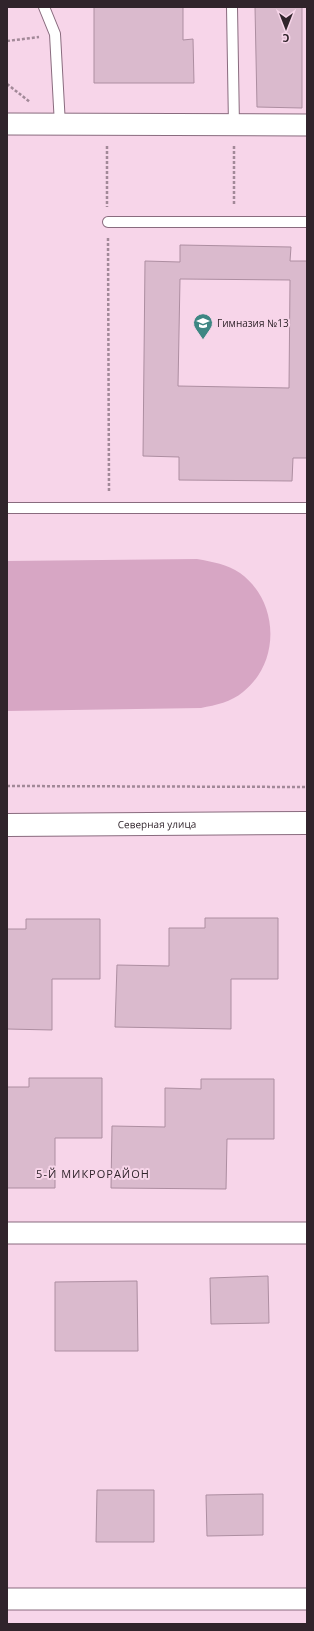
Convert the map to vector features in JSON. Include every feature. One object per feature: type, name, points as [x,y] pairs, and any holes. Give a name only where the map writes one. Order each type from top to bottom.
[{"type":"street","points":[[7,124],[107,126],[307,126]]},
{"type":"street","name":"Северная улица","points":[[7,825],[307,823]]},
{"type":"street","points":[[7,1234],[307,1233]]},
{"type":"street","points":[[7,1598],[307,1599]]},
{"type":"lane","points":[[44,7],[55,34],[60,125]]},
{"type":"lane","points":[[232,7],[234,126]]},
{"type":"lane","points":[[108,222],[307,222]]},
{"type":"lane","points":[[7,508],[307,508]]},
{"type":"path","points":[[7,42],[55,34]]},
{"type":"path","points":[[107,126],[109,508]]},
{"type":"path","points":[[234,126],[234,222]]},
{"type":"path","points":[[7,786],[307,787]]},
{"type":"shaded area","points":[[197,559],[225,565],[240,573],[253,585],[262,599],[268,615],[270,632],[269,649],[264,665],[255,679],[243,692],[228,701],[201,708],[7,711],[7,561]]},
{"type":"building","points":[[94,7],[183,7],[183,40],[193,39],[194,83],[94,83]]},
{"type":"building","points":[[255,7],[302,7],[302,108],[257,107]]},
{"type":"building","points":[[180,245],[291,247],[290,261],[307,261],[307,458],[293,458],[292,481],[179,480],[179,457],[143,456],[145,261],[180,262]],"holes":[[[180,279],[290,280],[289,388],[178,386]]]},
{"type":"building","points":[[205,918],[278,918],[278,979],[231,979],[231,1029],[115,1027],[117,965],[169,966],[169,928],[205,928]]},
{"type":"building","points":[[26,919],[100,919],[100,979],[52,979],[52,1030],[7,1029],[7,929],[26,929]]},
{"type":"building","points":[[29,1078],[102,1078],[102,1138],[55,1138],[55,1188],[7,1188],[7,1087],[29,1087]]},
{"type":"building","points":[[201,1079],[274,1079],[274,1139],[227,1139],[226,1189],[111,1188],[112,1126],[165,1127],[165,1088],[201,1089]]},
{"type":"building","points":[[268,1276],[269,1323],[211,1324],[210,1278]]},
{"type":"building","points":[[137,1281],[138,1351],[55,1351],[55,1282]]},
{"type":"building","points":[[97,1490],[154,1490],[154,1542],[96,1542]]},
{"type":"building","points":[[263,1494],[263,1535],[207,1536],[206,1495]]},
{"type":"place","name":"Гимназия №13","points":[[203,340]]},
{"type":"district","name":"5-Й МИКРОРАЙОН","points":[[93,1173]]}]
